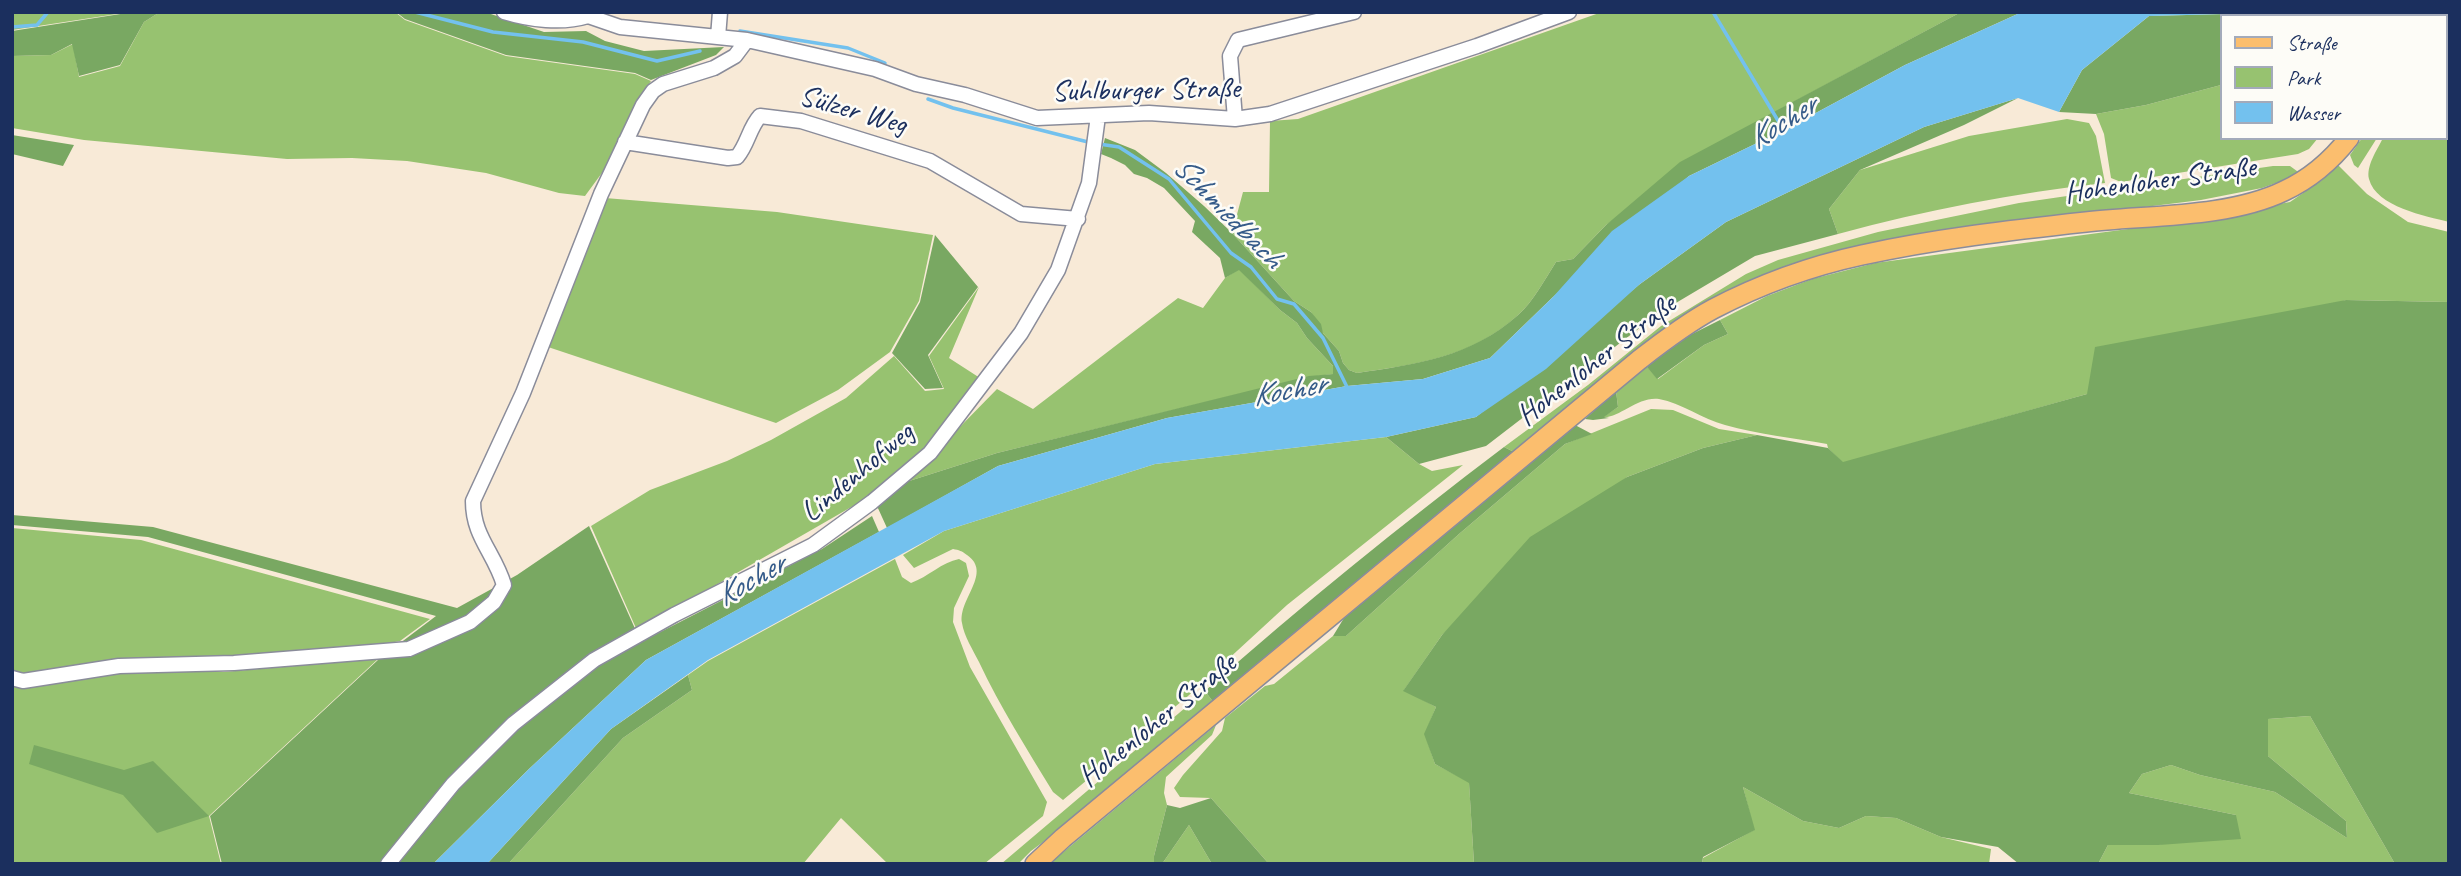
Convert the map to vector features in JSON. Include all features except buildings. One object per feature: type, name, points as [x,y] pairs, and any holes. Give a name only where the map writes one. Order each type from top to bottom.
[{"type":"main road","name":"Hohenloher Straße","points":[[1035,864],[1639,360],[1712,310],[1782,279],[1860,255],[2087,222],[2248,204],[2283,192],[2307,179],[2347,140]]},
{"type":"street","points":[[504,12],[555,21],[572,21],[587,14]]},
{"type":"street","points":[[718,37],[720,12]]},
{"type":"street","points":[[1235,119],[1230,56],[1238,40],[1353,12]]},
{"type":"street","name":"Suhlburger Straße","points":[[587,14],[620,27],[747,40],[875,69],[916,84],[965,95],[1037,118],[1149,113],[1235,119],[1270,114],[1477,46],[1569,12]]},
{"type":"street","points":[[12,678],[23,681],[119,666],[234,663],[409,649],[470,622],[494,602],[503,585],[498,568],[473,521],[473,501],[523,393],[601,194],[643,105],[653,91],[663,84],[714,68],[735,56],[747,40]]},
{"type":"street","name":"Sülzer Weg","points":[[625,142],[728,158],[737,157],[743,150],[753,124],[760,116],[801,121],[930,161],[1021,214],[1078,219]]},
{"type":"street","name":"Lindenhofweg","points":[[388,864],[453,784],[513,724],[594,660],[674,615],[813,545],[872,502],[930,453],[1021,333],[1058,270],[1089,183],[1098,116]]},
{"type":"green space","points":[[12,12],[130,12],[12,30]]},
{"type":"green space","points":[[133,12],[160,12],[144,22],[120,65],[79,76],[72,44],[51,55],[12,56],[12,31]]},
{"type":"green space","points":[[160,12],[395,12],[405,20],[506,56],[635,74],[651,81],[638,100],[607,166],[585,196],[559,193],[486,173],[407,161],[287,159],[84,140],[12,128],[12,56],[51,55],[73,44],[79,77],[120,66],[144,22]]},
{"type":"green space","points":[[396,12],[485,12],[544,32],[586,31],[605,41],[644,51],[724,47],[716,55],[651,80],[635,73],[506,55],[405,19]]},
{"type":"green space","points":[[1602,12],[1961,12],[1775,112],[1606,225],[1573,259],[1556,262],[1523,310],[1481,341],[1462,350],[1422,362],[1357,373],[1349,370],[1311,312],[1294,301],[1232,233],[1243,192],[1269,192],[1270,121],[1298,119]]},
{"type":"green space","points":[[1961,12],[2022,12],[1905,65],[1786,129],[1689,176],[1553,297],[1490,358],[1423,379],[1347,386],[1167,418],[998,466],[887,528],[877,506],[906,482],[997,453],[1309,376],[1333,374],[1333,366],[1297,323],[1239,270],[1225,278],[1220,258],[1192,232],[1195,221],[1164,188],[1101,154],[1105,138],[1135,150],[1204,206],[1294,301],[1311,312],[1321,324],[1323,333],[1339,351],[1343,363],[1349,370],[1357,373],[1422,362],[1481,341],[1523,310],[1556,262],[1573,259],[1606,225],[1680,162]]},
{"type":"green space","points":[[2220,14],[2220,85],[2146,105],[2096,114],[2059,112],[2082,70],[2149,16]]},
{"type":"green space","points":[[2447,50],[2449,222],[2403,209],[2381,197],[2369,179],[2373,158],[2382,140],[2447,140]]},
{"type":"green space","points":[[2220,85],[2220,140],[2316,140],[2309,149],[2298,154],[2121,182],[2111,178],[2104,134],[2096,114],[2146,105]]},
{"type":"green space","points":[[2018,98],[1964,125],[1860,170],[1829,209],[1838,234],[1755,256],[1659,313],[1486,446],[1419,464],[1386,437],[1476,417],[1640,284],[1726,222],[1924,127]]},
{"type":"green space","points":[[2067,119],[2089,123],[2096,136],[2105,183],[1971,203],[1838,234],[1829,209],[1860,170],[1969,136]]},
{"type":"green space","points":[[12,135],[74,145],[63,166],[12,154]]},
{"type":"green space","points":[[2361,140],[2376,140],[2358,168],[2350,155]]},
{"type":"green space","points":[[2338,165],[2367,194],[2408,222],[2449,232],[2449,302],[2346,300],[2087,394],[1843,463],[1827,444],[1725,425],[1659,399],[1644,401],[1615,415],[1603,417],[1618,407],[1616,391],[1646,366],[1658,379],[1704,345],[1728,334],[1720,320],[1767,296],[1812,279],[1875,263],[2195,220],[2290,202],[2322,180]]},
{"type":"green space","points":[[2273,166],[2290,166],[2301,174],[2262,188],[2201,200],[1911,236],[1862,245],[1788,265],[1738,287],[1514,452],[1504,447],[1588,385],[1661,326],[1746,274],[1778,260],[1878,232],[2019,203]]},
{"type":"green space","points":[[605,198],[777,212],[933,235],[919,301],[890,352],[838,390],[776,423],[548,347]]},
{"type":"green space","points":[[935,235],[978,287],[928,355],[943,388],[925,389],[892,353],[920,302]]},
{"type":"green space","points":[[1239,269],[1297,323],[1333,366],[1333,374],[1309,377],[997,453],[906,482],[997,389],[1033,409],[1178,298],[1203,308],[1225,278]]},
{"type":"green space","points":[[979,287],[949,358],[980,378],[925,450],[867,498],[669,612],[639,635],[591,526],[650,490],[727,461],[846,398],[894,356],[925,391],[944,389],[929,356]]},
{"type":"green space","points":[[2346,300],[2449,302],[2449,864],[2395,864],[2310,716],[2268,719],[2268,756],[2346,821],[2347,838],[2275,792],[2200,775],[2171,765],[2142,774],[2129,793],[2236,815],[2241,839],[2159,845],[2108,845],[2098,864],[2019,864],[1998,847],[1941,837],[1896,818],[1866,816],[1839,828],[1803,821],[1743,787],[1755,830],[1703,857],[1702,864],[1474,864],[1469,783],[1435,764],[1424,734],[1436,707],[1403,691],[1442,635],[1530,537],[1627,477],[1703,448],[1757,435],[1828,448],[1843,462],[2087,394],[2095,347]]},
{"type":"green space","points":[[1720,320],[1728,334],[1704,345],[1657,379],[1646,366],[1690,335]]},
{"type":"green space","points":[[1616,391],[1618,407],[1604,417],[1609,418],[1585,419]]},
{"type":"green space","points":[[1651,409],[1673,410],[1719,429],[1757,435],[1703,448],[1627,477],[1442,635],[1404,690],[1436,707],[1425,734],[1435,764],[1469,782],[1474,864],[1269,864],[1211,798],[1180,797],[1174,788],[1222,731],[1225,718],[1265,686],[1274,684],[1333,636],[1346,636],[1459,534],[1565,444]]},
{"type":"green space","points":[[1575,425],[1592,434],[1565,444],[1459,534],[1346,636],[1333,636],[1344,618]]},
{"type":"green space","points":[[1386,437],[1432,471],[1463,465],[1287,605],[1188,696],[1063,800],[1053,792],[1014,728],[965,633],[962,614],[976,578],[974,562],[964,553],[953,549],[914,568],[903,555],[944,531],[1155,464]]},
{"type":"green space","points":[[1504,447],[1514,452],[1214,703],[1205,691],[1352,566]]},
{"type":"green space","points":[[12,515],[153,527],[457,608],[517,575],[589,526],[641,642],[822,549],[872,516],[879,532],[646,660],[530,768],[433,864],[222,864],[210,816],[379,659],[436,616],[148,537],[12,525]]},
{"type":"green space","points":[[12,528],[141,540],[430,619],[400,641],[348,651],[25,677],[12,674]]},
{"type":"green space","points":[[895,559],[902,577],[911,583],[953,561],[959,559],[966,563],[969,576],[954,608],[953,622],[970,667],[1047,802],[1043,816],[984,864],[888,864],[841,818],[803,864],[508,864],[623,738],[692,690],[688,675],[708,661]]},
{"type":"green space","points":[[378,659],[209,816],[221,864],[12,864],[12,684],[28,688],[121,673],[177,669],[223,672]]},
{"type":"green space","points":[[688,675],[692,690],[623,738],[508,864],[487,864],[611,729]]},
{"type":"green space","points":[[1205,691],[1214,703],[1018,864],[1001,864]]},
{"type":"green space","points":[[2310,716],[2395,864],[2098,864],[2108,845],[2159,845],[2236,815],[2129,793],[2142,774],[2171,765],[2200,775],[2275,792],[2347,838],[2346,821],[2268,756],[2268,719]]},
{"type":"green space","points":[[1216,725],[1212,735],[1166,777],[1164,793],[1167,805],[1154,864],[1049,864]]},
{"type":"green space","points":[[34,745],[124,770],[153,761],[209,816],[157,833],[123,795],[29,764]]},
{"type":"green space","points":[[1743,787],[1803,821],[1839,828],[1866,816],[1896,818],[1941,837],[1991,849],[1989,864],[1702,864],[1703,858],[1754,830]]},
{"type":"green space","points":[[1211,798],[1269,864],[1212,864],[1189,825],[1162,864],[1154,864],[1167,805],[1180,808]]},
{"type":"green space","points":[[1189,825],[1212,864],[1162,864]]},
{"type":"water","points":[[2022,12],[2442,12],[2149,16],[2082,70],[2059,112],[2018,98],[1924,127],[1726,222],[1640,284],[1546,369],[1476,417],[1386,437],[1155,464],[944,531],[708,660],[611,729],[487,864],[433,864],[530,768],[646,660],[998,466],[1167,418],[1347,386],[1423,379],[1490,358],[1553,297],[1612,231],[1689,176],[1786,129],[1905,65]]},
{"type":"waterway","points":[[12,27],[37,25],[48,12]]},
{"type":"waterway","name":"Schmiedbach","points":[[415,12],[493,32],[583,42],[657,61],[700,51]]},
{"type":"waterway","name":"Kocher","points":[[1713,12],[1786,134]]},
{"type":"waterway","name":"Schmiedbach","points":[[740,31],[848,48],[885,63]]},
{"type":"waterway","name":"Schmiedbach","points":[[928,99],[953,108],[1092,143]]},
{"type":"waterway","name":"Schmiedbach","points":[[1099,144],[1119,147],[1169,179],[1231,253],[1251,267],[1277,299],[1294,304],[1323,338],[1348,389]]}]
